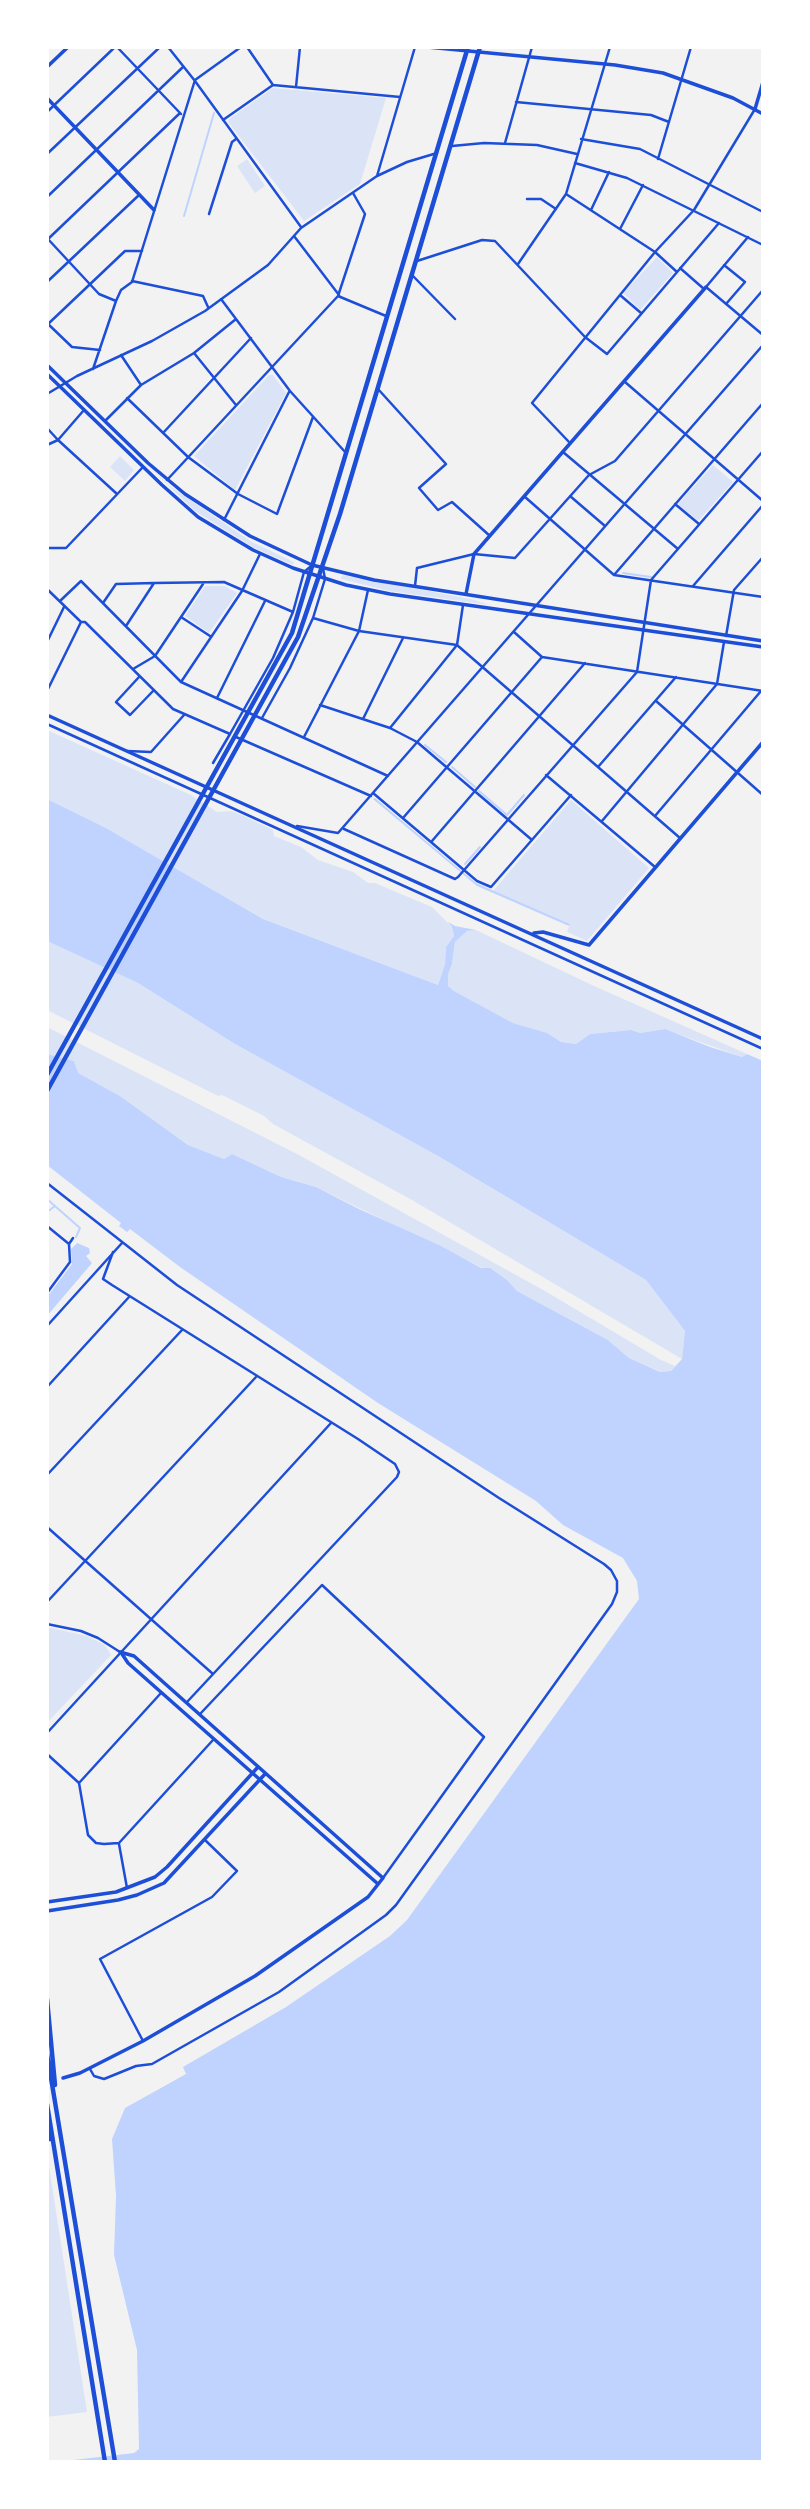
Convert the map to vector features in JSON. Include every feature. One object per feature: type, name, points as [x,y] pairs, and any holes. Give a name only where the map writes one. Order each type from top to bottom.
[{"type":"highway","points":[[47,1074],[292,633],[307,573],[312,565],[467,49]]},
{"type":"highway","points":[[47,1091],[279,675],[323,578],[323,568],[479,50]]},
{"type":"highway","points":[[47,1999],[54,2053],[56,2106]]},
{"type":"highway","points":[[47,2054],[115,2462]]},
{"type":"highway","points":[[47,2104],[105,2462]]},
{"type":"highway","points":[[47,2129],[56,2157]]},
{"type":"street","points":[[47,67],[68,47]]},
{"type":"street","points":[[47,112],[116,47],[182,115]]},
{"type":"street","points":[[47,154],[160,47]]},
{"type":"street","points":[[168,47],[301,228]]},
{"type":"street","points":[[93,369],[121,289],[132,281],[182,115],[195,81],[241,47]]},
{"type":"street","points":[[247,47],[273,85]]},
{"type":"street","points":[[296,87],[300,47]]},
{"type":"street","points":[[377,176],[415,47]]},
{"type":"street","points":[[427,47],[479,50],[643,69],[682,79],[733,98],[763,114]]},
{"type":"street","points":[[505,143],[532,47]]},
{"type":"street","points":[[518,264],[566,194],[610,47]]},
{"type":"street","points":[[658,159],[691,47]]},
{"type":"street","points":[[47,197],[183,67]]},
{"type":"street","points":[[571,443],[532,403],[655,252],[694,210],[755,109],[763,82]]},
{"type":"street","points":[[223,120],[273,85],[400,97]]},
{"type":"street","points":[[47,98],[154,210]]},
{"type":"street","points":[[516,102],[651,115],[669,122]]},
{"type":"street","points":[[116,301],[99,293],[48,239],[182,115]]},
{"type":"street","points":[[209,214],[232,142],[237,139]]},
{"type":"street","points":[[581,139],[640,149],[763,212]]},
{"type":"street","points":[[451,146],[505,143],[537,145],[577,154]]},
{"type":"street","points":[[47,394],[152,341],[208,308],[268,265],[301,228],[377,176],[407,162],[437,153]]},
{"type":"street","points":[[575,163],[643,185],[763,244]]},
{"type":"street","points":[[591,210],[609,172]]},
{"type":"street","points":[[620,229],[643,185]]},
{"type":"street","points":[[167,480],[338,295],[365,214],[353,192]]},
{"type":"street","points":[[47,282],[140,194]]},
{"type":"street","points":[[566,194],[655,252],[763,335]]},
{"type":"street","points":[[527,199],[541,199],[556,209]]},
{"type":"street","points":[[416,262],[482,240],[495,241],[585,337],[607,354],[719,223]]},
{"type":"street","points":[[294,236],[338,295],[386,316]]},
{"type":"street","points":[[466,594],[474,554],[748,237]]},
{"type":"street","points":[[100,350],[72,348],[48,324],[125,251],[142,251]]},
{"type":"street","points":[[724,265],[745,282],[726,304]]},
{"type":"street","points":[[412,275],[455,319]]},
{"type":"street","points":[[132,281],[203,296],[208,308]]},
{"type":"street","points":[[415,586],[417,568],[474,554],[515,558],[589,475],[615,461],[763,290]]},
{"type":"street","points":[[620,295],[642,313]]},
{"type":"street","points":[[221,299],[290,391],[346,453]]},
{"type":"street","points":[[105,421],[141,385],[194,353],[236,318]]},
{"type":"street","points":[[163,432],[251,338]]},
{"type":"street","points":[[293,827],[302,825],[338,833],[342,829],[763,345]]},
{"type":"street","points":[[194,353],[236,405]]},
{"type":"street","points":[[121,355],[141,385]]},
{"type":"street","points":[[47,365],[167,480],[250,536],[312,565],[374,580],[763,641]]},
{"type":"street","points":[[47,374],[198,517],[260,554],[307,573],[368,589],[763,648]]},
{"type":"street","points":[[624,382],[763,503],[693,586]]},
{"type":"street","points":[[378,389],[446,464],[419,488],[438,510],[452,502],[490,536]]},
{"type":"street","points":[[224,520],[290,391]]},
{"type":"street","points":[[127,398],[188,457],[238,494],[277,514],[313,417]]},
{"type":"street","points":[[614,575],[763,403]]},
{"type":"street","points":[[47,446],[58,440],[84,410]]},
{"type":"street","points":[[47,428],[117,494]]},
{"type":"street","points":[[342,829],[455,879],[463,872],[637,672],[651,580],[763,451]]},
{"type":"street","points":[[563,452],[678,549]]},
{"type":"street","points":[[47,548],[65,548],[143,467]]},
{"type":"street","points":[[570,496],[606,526]]},
{"type":"street","points":[[525,497],[614,575],[763,597]]},
{"type":"street","points":[[675,504],[699,524]]},
{"type":"street","points":[[181,682],[242,591],[260,554]]},
{"type":"street","points":[[726,636],[733,594],[763,557]]},
{"type":"street","points":[[213,763],[273,658],[307,573]]},
{"type":"street","points":[[262,718],[290,668],[313,618],[323,578]]},
{"type":"street","points":[[60,601],[81,581],[181,682],[388,776]]},
{"type":"street","points":[[103,603],[116,584],[224,582],[293,612]]},
{"type":"street","points":[[126,626],[155,583]]},
{"type":"street","points":[[133,669],[155,656],[203,584]]},
{"type":"street","points":[[47,589],[81,622],[85,622],[173,709],[372,794],[463,872],[491,887],[571,795]]},
{"type":"street","points":[[304,737],[359,631],[368,589]]},
{"type":"street","points":[[218,698],[265,601]]},
{"type":"street","points":[[390,728],[457,645],[463,604]]},
{"type":"street","points":[[47,642],[65,606]]},
{"type":"street","points":[[181,617],[211,637]]},
{"type":"street","points":[[313,618],[359,631],[457,645],[680,838]]},
{"type":"street","points":[[47,691],[81,622]]},
{"type":"street","points":[[514,632],[542,657],[762,690]]},
{"type":"street","points":[[363,719],[403,638]]},
{"type":"street","points":[[602,821],[717,684],[724,642]]},
{"type":"street","points":[[403,818],[542,657]]},
{"type":"street","points":[[431,842],[585,663]]},
{"type":"street","points":[[140,676],[116,702],[130,715],[154,690]]},
{"type":"street","points":[[598,767],[676,677]]},
{"type":"street","points":[[655,816],[762,690]]},
{"type":"street","points":[[656,701],[763,795]]},
{"type":"street","points":[[320,705],[390,728],[417,743],[532,840]]},
{"type":"street","points":[[127,751],[151,751],[185,714]]},
{"type":"street","points":[[47,715],[763,1038]]},
{"type":"street","points":[[47,724],[763,1049]]},
{"type":"street","points":[[532,933],[543,932],[589,945],[763,742]]},
{"type":"street","points":[[546,775],[655,867]]},
{"type":"street","points":[[47,1183],[177,1285],[604,1564],[617,1581],[617,1592],[612,1604],[396,1905],[386,1915],[279,1992],[152,2064],[136,2066],[104,2079],[94,2076],[90,2068]]},
{"type":"street","points":[[47,1226],[69,1244]]},
{"type":"street","points":[[47,1293],[70,1262],[69,1244],[73,1238]]},
{"type":"street","points":[[47,1326],[122,1243]]},
{"type":"street","points":[[113,1252],[103,1279],[398,1468],[397,1477],[187,1702]]},
{"type":"street","points":[[47,1387],[129,1297]]},
{"type":"street","points":[[47,1475],[182,1330]]},
{"type":"street","points":[[47,1602],[256,1377]]},
{"type":"street","points":[[47,1732],[331,1423]]},
{"type":"street","points":[[47,1527],[213,1674]]},
{"type":"street","points":[[62,2078],[90,2068],[143,2041],[255,1976],[368,1897],[484,1737],[322,1585],[200,1714]]},
{"type":"street","points":[[47,1624],[81,1631],[120,1652],[134,1656],[383,1878]]},
{"type":"street","points":[[120,1652],[128,1663],[378,1884]]},
{"type":"street","points":[[79,1783],[162,1692]]},
{"type":"street","points":[[47,1754],[79,1783],[88,1835],[96,1843],[119,1843],[215,1739]]},
{"type":"street","points":[[47,1902],[128,1888],[155,1877],[258,1767]]},
{"type":"street","points":[[47,1911],[118,1900],[152,1889],[173,1874],[265,1774]]},
{"type":"street","points":[[143,2041],[100,1959],[212,1897],[237,1871],[205,1840]]},
{"type":"street","points":[[119,1843],[128,1888]]},
{"type":"shaded area","points":[[273,88],[386,98],[360,184],[304,221],[228,122]]},
{"type":"shaded area","points":[[247,159],[265,186],[255,193],[237,166]]},
{"type":"shaded area","points":[[657,257],[673,273],[640,310],[623,293]]},
{"type":"shaded area","points":[[269,375],[273,375],[286,393],[235,490],[194,456]]},
{"type":"shaded area","points":[[95,415],[171,487],[252,542],[294,562],[293,565],[254,548],[195,511]]},
{"type":"shaded area","points":[[120,456],[134,470],[125,481],[110,467]]},
{"type":"shaded area","points":[[713,465],[733,482],[697,520],[679,506],[679,503]]},
{"type":"shaded area","points":[[342,575],[471,599],[490,605],[389,591],[341,579]]},
{"type":"shaded area","points":[[205,586],[225,586],[237,593],[209,633],[185,616]]},
{"type":"shaded area","points":[[47,730],[191,795],[217,812],[231,811],[244,816],[273,830],[274,836],[301,847],[318,860],[353,872],[368,883],[375,883],[432,907],[452,927],[454,936],[446,947],[445,964],[438,985],[263,919],[106,828],[47,799]]},
{"type":"shaded area","points":[[571,800],[649,868],[587,941],[567,932],[570,924],[493,891]]},
{"type":"shaded area","points":[[476,930],[747,1054],[742,1057],[664,1029],[640,1033],[631,1030],[590,1034],[576,1044],[561,1042],[546,1033],[513,1023],[448,986],[455,942],[467,931]]},
{"type":"shaded area","points":[[47,941],[138,983],[235,1044],[438,1156],[646,1280],[685,1331],[682,1359],[412,1200],[273,1124],[264,1116],[222,1095],[218,1096],[47,1010]]},
{"type":"shaded area","points":[[47,1027],[299,1155],[675,1366],[671,1371],[661,1372],[629,1358],[608,1340],[517,1291],[507,1280],[316,1187],[281,1177],[232,1154],[224,1159],[188,1145],[120,1096],[77,1073],[74,1061],[47,1054]]},
{"type":"shaded area","points":[[47,1627],[87,1636],[105,1645],[111,1655],[47,1723]]},
{"type":"shaded area","points":[[47,2153],[87,2412],[47,2417]]},
{"type":"water","points":[[47,799],[106,828],[263,919],[438,985],[445,964],[446,947],[454,936],[448,922],[476,930],[467,931],[455,942],[448,986],[513,1023],[547,1033],[561,1042],[576,1044],[590,1034],[631,1030],[640,1033],[665,1029],[710,1047],[742,1057],[747,1054],[763,1061],[763,2462],[56,2462],[134,2453],[139,2449],[137,2350],[114,2255],[116,2196],[112,2139],[125,2108],[186,2074],[183,2067],[286,2007],[390,1936],[407,1920],[639,1599],[637,1581],[623,1558],[563,1525],[536,1501],[378,1403],[180,1267],[130,1229],[127,1232],[119,1226],[121,1223],[47,1165],[47,1054],[74,1061],[78,1073],[120,1096],[188,1145],[224,1159],[232,1154],[281,1177],[316,1187],[439,1245],[481,1268],[490,1268],[517,1291],[608,1340],[629,1358],[660,1372],[671,1371],[682,1359],[685,1331],[646,1280],[438,1156],[235,1044],[138,983],[47,941]]},
{"type":"water","points":[[373,799],[476,883],[570,924],[569,926],[477,886]]},
{"type":"water","points":[[77,1243],[89,1248],[90,1253],[86,1256],[92,1263],[47,1316],[47,1297],[72,1264],[71,1249]]},
{"type":"waterway","points":[[184,216],[214,113]]},
{"type":"waterway","points":[[623,573],[651,577]]},
{"type":"waterway","points":[[425,745],[446,762]]},
{"type":"waterway","points":[[452,767],[475,787]]},
{"type":"waterway","points":[[479,791],[507,815],[524,795]]},
{"type":"waterway","points":[[465,864],[480,847]]},
{"type":"waterway","points":[[47,1199],[80,1228],[76,1237]]},
{"type":"waterway","points":[[47,1212],[55,1206]]}]
